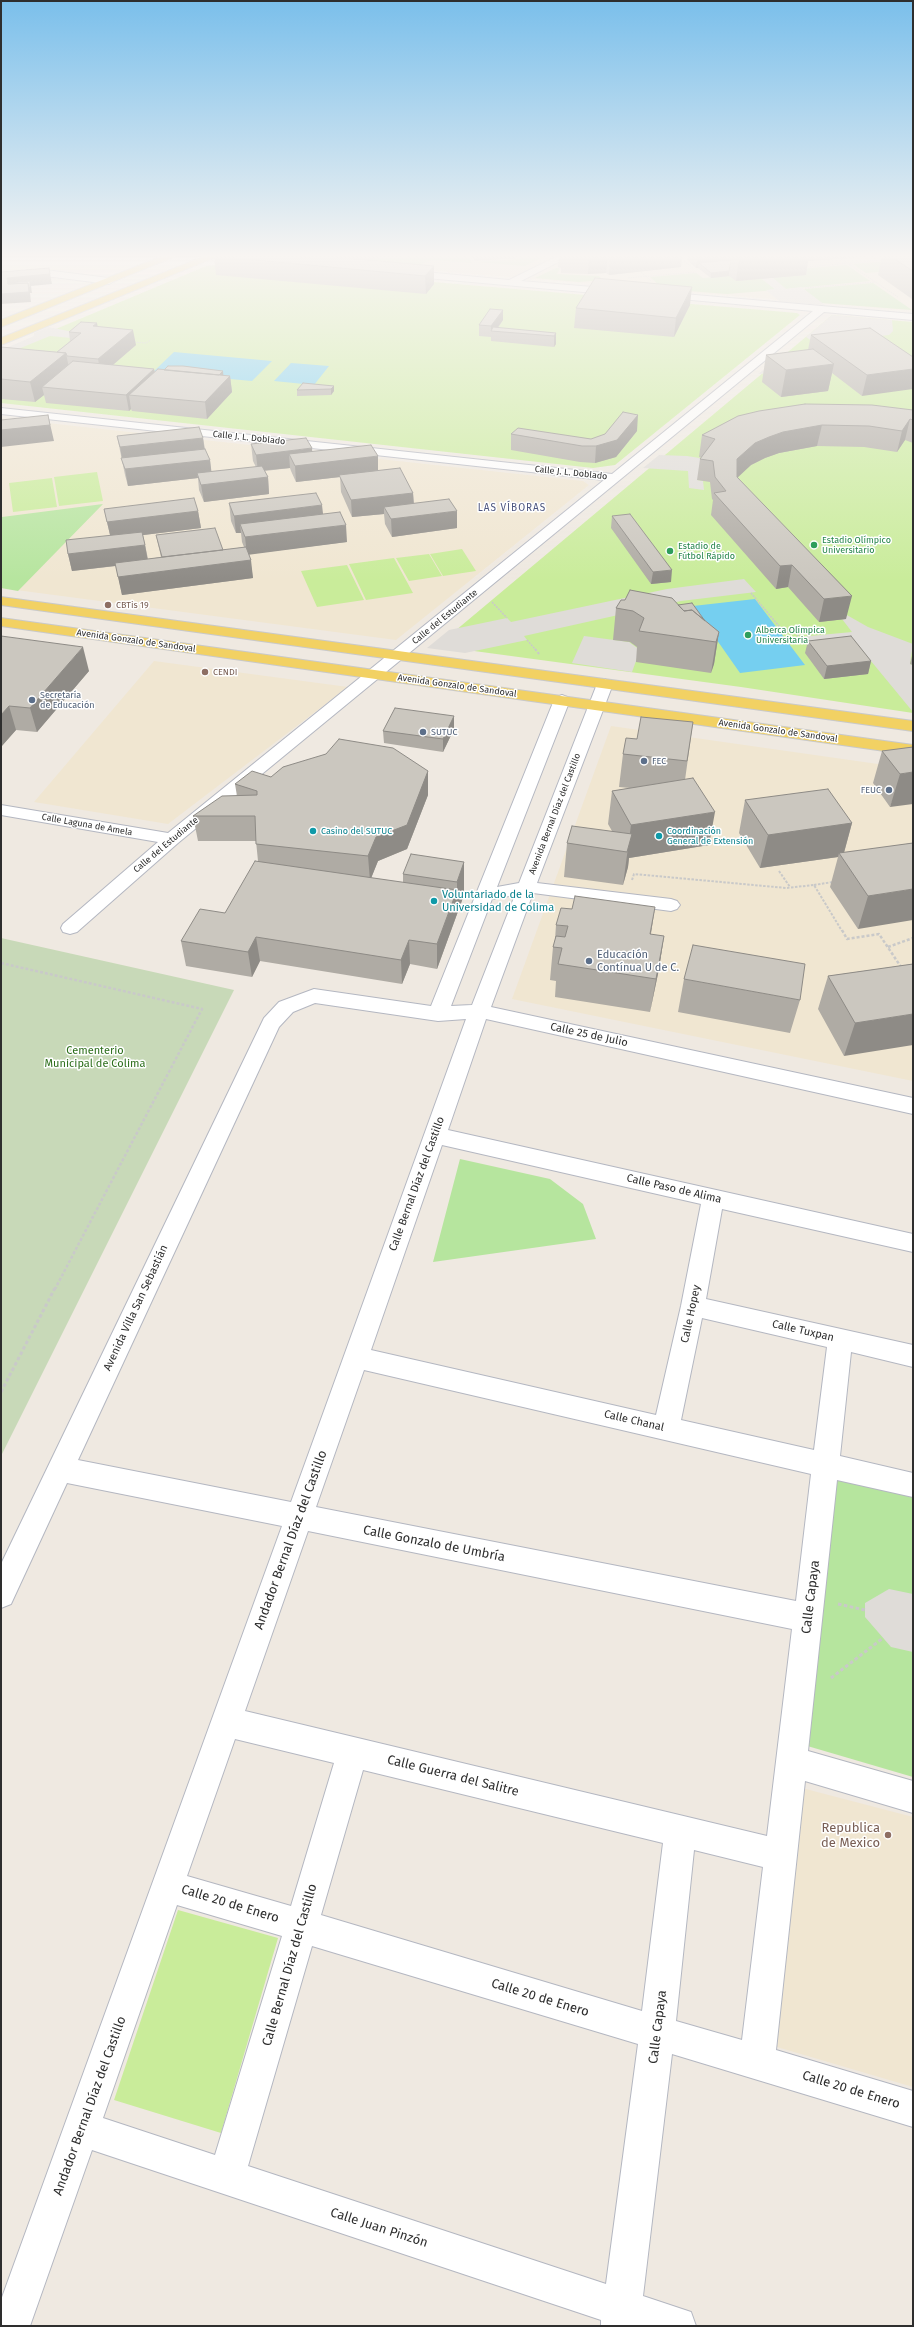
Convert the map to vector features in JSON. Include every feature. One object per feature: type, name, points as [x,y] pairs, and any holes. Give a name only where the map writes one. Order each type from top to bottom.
[{"type":"main road","name":"Avenida Gonzalo de Sandoval","points":[[1,601],[913,726]]},
{"type":"main road","points":[[73,632],[93,614]]},
{"type":"main road","name":"Avenida Gonzalo de Sandoval","points":[[1,622],[913,750]]},
{"type":"street","name":"Calle del Estudiante","points":[[70,928],[172,839],[754,365]]},
{"type":"street","name":"Calle J. L. Doblado","points":[[1,411],[616,478]]},
{"type":"street","name":"Avenida Bernal Díaz del Castillo","points":[[479,1011],[605,684]]},
{"type":"street","points":[[438,1014],[562,700]]},
{"type":"street","name":"Calle Laguna de Amela","points":[[1,810],[172,839]]},
{"type":"street","points":[[485,895],[526,887],[671,905]]},
{"type":"street","name":"Calle 25 de Julio","points":[[271,1023],[286,1007],[314,996],[438,1014],[479,1011],[913,1106]]},
{"type":"street","name":"Calle Bernal Díaz del Castillo","points":[[356,1357],[479,1011]]},
{"type":"street","name":"Avenida Villa San Sebastián","points":[[1,1594],[271,1023]]},
{"type":"street","name":"Calle Paso de Alima","points":[[435,1135],[913,1243]]},
{"type":"street","name":"Calle Hopey","points":[[666,1428],[694,1306],[713,1198]]},
{"type":"street","name":"Calle Tuxpan","points":[[694,1306],[913,1356]]},
{"type":"street","name":"Calle Capaya","points":[[758,2062],[840,1340]]},
{"type":"street","name":"Calle Chanal","points":[[356,1357],[913,1485]]},
{"type":"street","name":"Andador Bernal Díaz del Castillo","points":[[226,1722],[356,1357]]},
{"type":"street","name":"Calle Gonzalo de Umbría","points":[[60,1469],[809,1618]]},
{"type":"street","points":[[168,1886],[226,1722]]},
{"type":"street","name":"Calle Guerra del Salitre","points":[[226,1722],[680,1832]]},
{"type":"street","name":"Calle Bernal Díaz del Castillo","points":[[227,2177],[352,1752]]},
{"type":"street","points":[[792,1762],[913,1797]]},
{"type":"street","points":[[680,1832],[782,1855]]},
{"type":"street","name":"Calle Capaya","points":[[621,2317],[657,2033],[680,1832]]},
{"type":"street","name":"Andador Bernal Díaz del Castillo","points":[[11,2326],[168,1886]]},
{"type":"street","name":"Calle 20 de Enero","points":[[168,1886],[913,2109]]},
{"type":"street","name":"Calle Juan Pinzón","points":[[81,2129],[227,2177],[621,2317],[678,2326]]},
{"type":"path","points":[[751,593],[784,632],[794,631],[799,637]]},
{"type":"path","points":[[488,597],[507,618]]},
{"type":"path","points":[[527,640],[544,660]]},
{"type":"path","points":[[779,871],[791,887]]},
{"type":"path","points":[[632,881],[634,874],[791,887],[837,881]]},
{"type":"path","points":[[814,884],[847,939],[879,934],[904,973]]},
{"type":"path","points":[[888,947],[913,938]]},
{"type":"path","points":[[1,963],[202,1009],[1,1392]]},
{"type":"path","points":[[799,1703],[883,1638]]},
{"type":"shaded area","points":[[770,365],[781,372],[810,368],[806,365],[821,365],[833,374],[820,376],[813,371],[790,374],[792,377],[779,379],[771,373],[758,374]]},
{"type":"shaded area","points":[[1,418],[583,481],[589,485],[396,640],[1,588]]},
{"type":"shaded area","points":[[659,455],[687,456],[712,460],[697,480],[703,481],[704,490],[689,488],[688,471],[643,468]]},
{"type":"shaded area","points":[[744,579],[756,592],[681,601],[524,636],[527,640],[465,653],[427,648],[449,630],[507,618],[511,622],[667,589]]},
{"type":"shaded area","points":[[838,610],[868,627],[913,644],[910,664],[913,665],[913,712],[852,638],[803,643],[799,637],[852,632],[842,619],[846,619]]},
{"type":"shaded area","points":[[584,636],[629,642],[640,650],[632,672],[572,663]]},
{"type":"shaded area","points":[[154,661],[348,687],[168,824],[34,802]]},
{"type":"shaded area","points":[[611,726],[913,769],[913,1081],[512,999]]},
{"type":"shaded area","points":[[889,1589],[913,1594],[913,1652],[891,1647],[865,1617],[865,1603]]},
{"type":"shaded area","points":[[798,1787],[913,1817],[913,2087],[777,2047]]},
{"type":"green space","points":[[1,365],[739,365],[615,465],[593,468],[1,403]]},
{"type":"green space","points":[[773,365],[913,365],[913,713],[741,687],[437,646]]},
{"type":"green space","points":[[97,472],[103,501],[59,506],[54,477]]},
{"type":"green space","points":[[52,478],[57,507],[13,512],[9,483]]},
{"type":"green space","points":[[103,504],[18,591],[1,588],[1,510],[2,517]]},
{"type":"green space","points":[[462,549],[476,571],[443,576],[430,554]]},
{"type":"green space","points":[[429,554],[442,576],[409,581],[396,558]]},
{"type":"green space","points":[[394,558],[413,593],[366,600],[349,564]]},
{"type":"green space","points":[[347,565],[364,600],[317,607],[301,571]]},
{"type":"green space","name":"Cementerio Municipal de Colima","points":[[1,938],[234,990],[1,1456]]},
{"type":"green space","points":[[460,1159],[550,1179],[583,1204],[596,1239],[433,1262]]},
{"type":"green space","points":[[837,1475],[913,1495],[913,1777],[804,1745]]},
{"type":"green space","points":[[178,1910],[278,1938],[221,2133],[114,2100]]},
{"type":"water","points":[[161,365],[268,365],[252,381],[153,372]]},
{"type":"water","points":[[289,365],[329,366],[314,385],[274,381]]},
{"type":"water","name":"Alberca Olímpica Universitaria","points":[[755,599],[805,665],[740,673],[693,606]]},
{"type":"building","points":[[1,365],[52,365],[30,382],[1,379]]},
{"type":"building","points":[[69,365],[109,365],[154,369],[126,395],[42,387]]},
{"type":"building","points":[[779,365],[829,365],[786,370]]},
{"type":"building","points":[[852,365],[913,365],[913,369],[867,375]]},
{"type":"building","points":[[168,366],[183,366],[223,371],[219,375],[164,370]]},
{"type":"building","points":[[158,369],[230,376],[205,402],[129,395]]},
{"type":"building","points":[[303,383],[334,386],[331,389],[297,390]]},
{"type":"building","points":[[805,404],[872,405],[913,410],[913,420],[910,419],[902,431],[869,426],[822,425],[783,432],[769,437],[755,443],[737,459],[737,477],[852,596],[824,599],[792,565],[780,566],[714,493],[726,491],[715,477],[713,461],[700,459],[715,439],[702,435],[738,416],[759,411]]},
{"type":"building","points":[[623,412],[638,415],[617,440],[596,446],[582,446],[511,434],[518,428],[591,439],[605,434]]},
{"type":"building","points":[[48,415],[50,425],[1,430],[1,420]]},
{"type":"building","points":[[199,427],[203,438],[120,447],[117,436]]},
{"type":"building","points":[[306,438],[312,448],[256,455],[251,444]]},
{"type":"building","points":[[371,445],[378,456],[295,466],[289,454]]},
{"type":"building","points":[[205,449],[210,460],[125,469],[121,458]]},
{"type":"building","points":[[262,466],[268,477],[201,485],[197,473]]},
{"type":"building","points":[[400,468],[413,493],[351,500],[339,475]]},
{"type":"building","points":[[316,493],[322,505],[234,516],[229,503]]},
{"type":"building","points":[[194,498],[198,511],[107,522],[104,509]]},
{"type":"building","points":[[449,499],[457,511],[391,519],[384,507]]},
{"type":"building","points":[[340,512],[346,525],[245,537],[240,524]]},
{"type":"building","points":[[630,514],[672,570],[653,572],[612,516]]},
{"type":"building","points":[[215,528],[223,550],[162,557],[156,535]]},
{"type":"building","points":[[142,532],[145,545],[68,554],[66,540]]},
{"type":"building","points":[[246,547],[251,560],[118,577],[115,563]]},
{"type":"building","points":[[630,590],[672,598],[684,611],[692,610],[719,632],[716,642],[639,631],[644,618],[633,611],[616,608],[621,600],[625,600]]},
{"type":"building","points":[[692,603],[705,621],[692,610],[684,611],[678,605]]},
{"type":"building","points":[[1,636],[83,647],[30,708],[9,706],[1,715]]},
{"type":"building","points":[[851,636],[871,661],[827,666],[808,641]]},
{"type":"building","points":[[395,708],[454,716],[443,739],[383,731]]},
{"type":"building","points":[[641,717],[693,722],[687,761],[623,754],[626,738],[637,739]]},
{"type":"building","name":"Casino del SUTUC","points":[[339,739],[393,748],[428,771],[407,825],[376,837],[368,856],[256,844],[255,816],[193,816],[222,796],[257,795],[257,791],[235,784],[252,771],[271,777],[283,767],[326,754]]},
{"type":"building","points":[[913,747],[913,772],[900,774],[882,751]]},
{"type":"building","points":[[693,778],[715,812],[631,825],[612,791]]},
{"type":"building","points":[[828,789],[852,823],[768,835],[745,800]]},
{"type":"building","points":[[572,826],[632,834],[627,852],[567,843]]},
{"type":"building","points":[[913,843],[913,889],[868,896],[839,853]]},
{"type":"building","points":[[411,854],[464,862],[457,882],[403,874]]},
{"type":"building","points":[[255,861],[457,890],[437,944],[409,940],[401,960],[256,937],[248,952],[181,941],[200,909],[225,913]]},
{"type":"building","points":[[575,896],[655,907],[650,934],[664,936],[656,979],[558,964],[562,948],[553,947],[556,936],[565,937],[568,926],[556,925],[561,908],[572,909]]},
{"type":"building","points":[[693,945],[805,964],[800,1000],[684,979]]},
{"type":"building","points":[[913,964],[913,1014],[855,1023],[828,976]]},
{"type":"place","name":"Estadio Olímpico Universitario","points":[[814,545]]},
{"type":"place","name":"Estadio de Fútbol Rápido","points":[[670,551]]},
{"type":"place","name":"CBTis 19","points":[[108,605]]},
{"type":"place","name":"Alberca Olímpica Universitaria","points":[[748,635]]},
{"type":"place","name":"CENDI","points":[[205,672]]},
{"type":"place","name":"Secretaría de Educación","points":[[32,700]]},
{"type":"place","name":"SUTUC","points":[[423,732]]},
{"type":"place","name":"FEC","points":[[644,761]]},
{"type":"place","name":"FEUC","points":[[889,790]]},
{"type":"place","name":"Casino del SUTUC","points":[[313,831]]},
{"type":"place","name":"Coordinación General de Extensión","points":[[659,836]]},
{"type":"place","name":"Voluntariado de la Universidad de Colima","points":[[434,901]]},
{"type":"place","name":"Educación Contínua U de C.","points":[[589,961]]},
{"type":"place","name":"Republica de Mexico","points":[[888,1835]]},
{"type":"district","name":"LAS VÍBORAS","points":[[512,508]]}]
